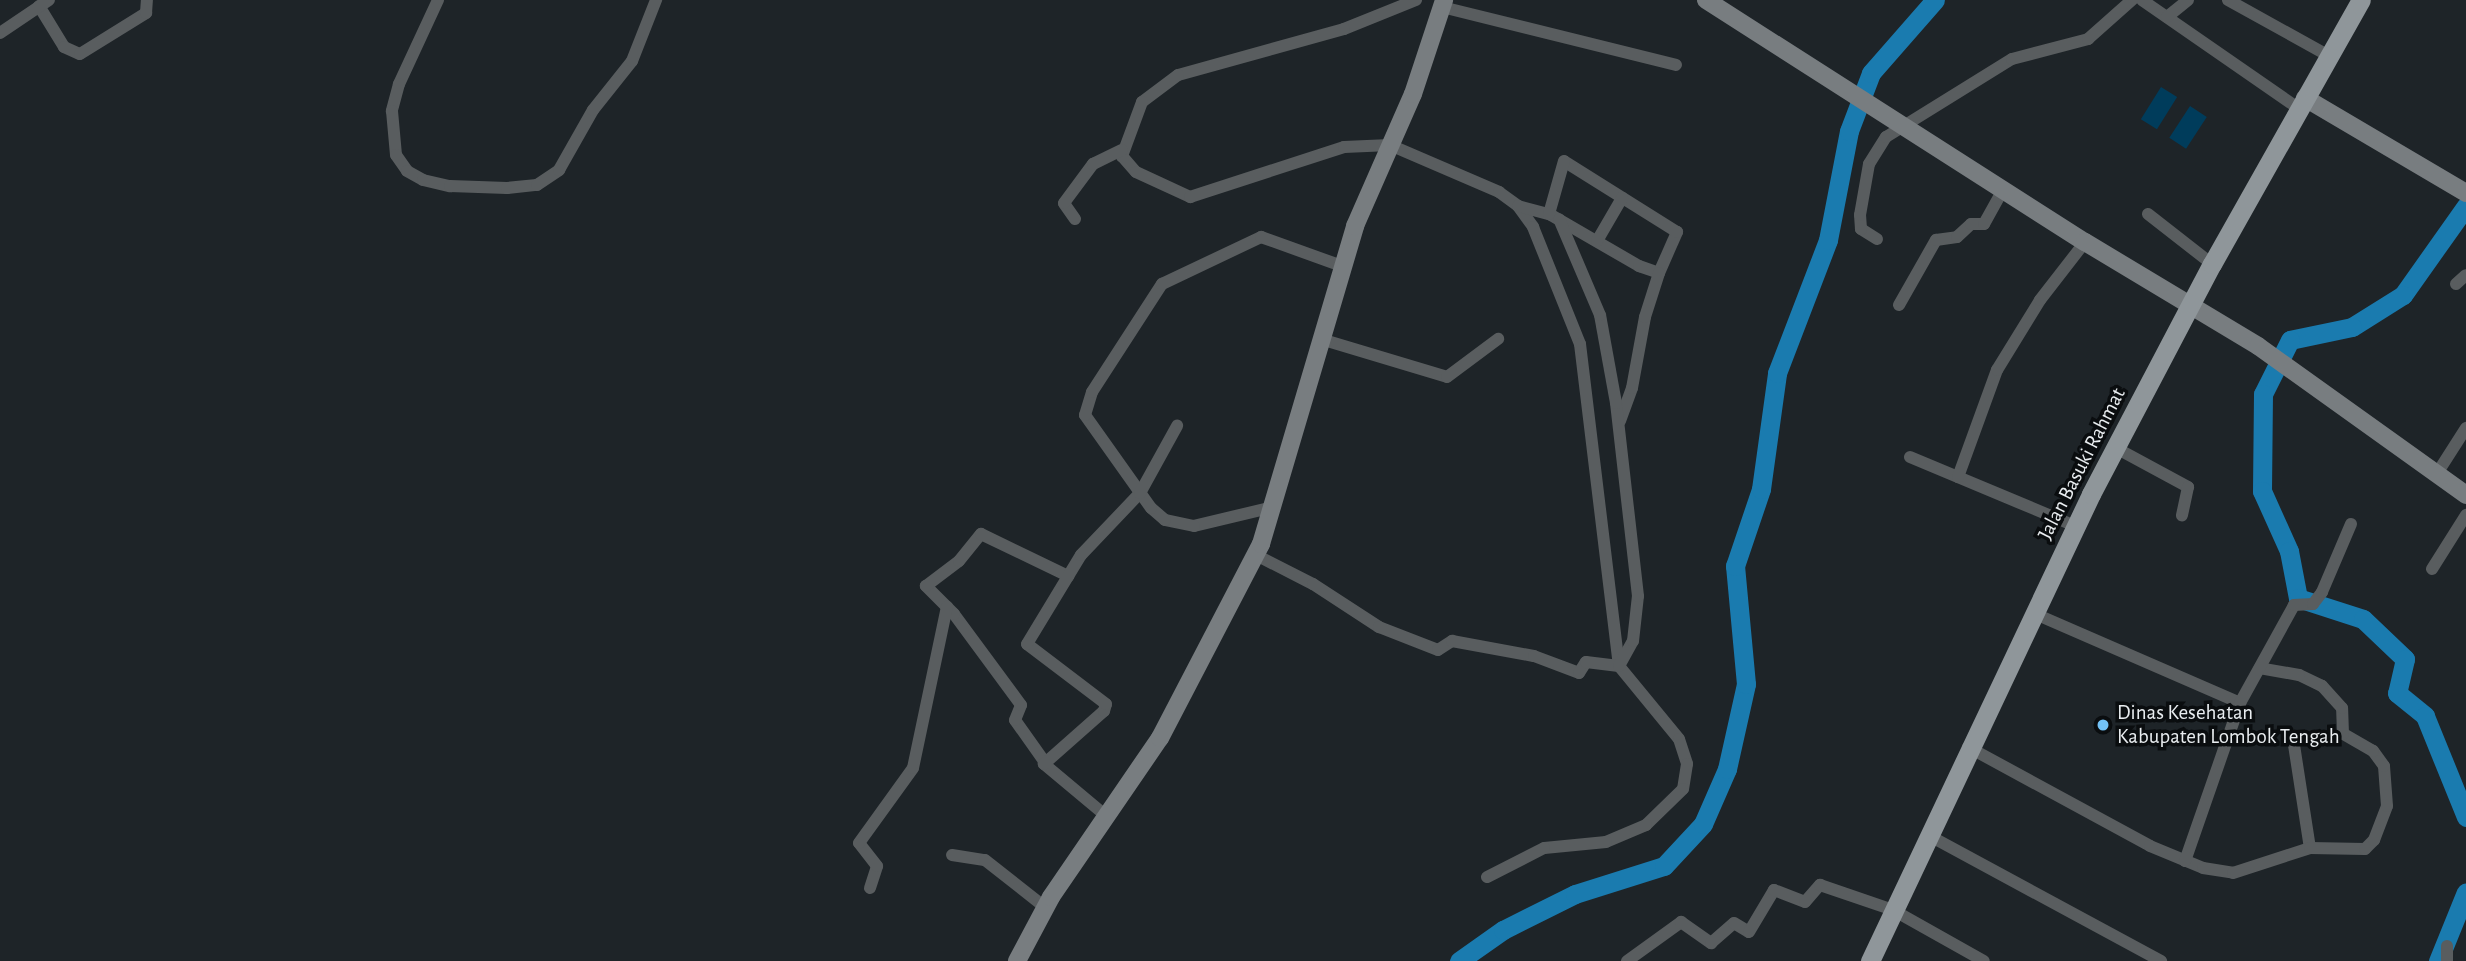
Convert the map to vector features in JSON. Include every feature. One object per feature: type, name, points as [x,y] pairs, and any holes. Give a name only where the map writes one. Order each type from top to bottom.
[{"type":"main road","name":"Jalan Basuki Rahmat","points":[[1870,961],[1968,747],[2075,526],[2191,302],[2361,0]]},
{"type":"street","points":[[0,33],[44,3],[64,47],[80,54],[146,13],[147,0]]},
{"type":"street","points":[[438,0],[399,84],[392,111],[396,155],[407,171],[423,180],[450,186],[508,188],[537,185],[559,170],[593,110],[632,61],[656,0]]},
{"type":"street","points":[[1416,0],[1344,29],[1178,75],[1142,102],[1122,150],[1125,164],[1136,172],[1191,197],[1344,147],[1390,145],[1468,176],[1518,206],[1554,216],[1659,273]]},
{"type":"street","points":[[1706,0],[2085,242],[2191,302],[2282,362],[2466,495]]},
{"type":"street","points":[[1877,239],[1859,225],[1866,172],[1877,148],[1901,125],[2012,59],[2088,40],[2132,0]]},
{"type":"street","points":[[2142,0],[2301,103],[2465,192]]},
{"type":"street","points":[[2167,18],[2188,0]]},
{"type":"street","points":[[2228,0],[2329,56]]},
{"type":"street","points":[[1017,961],[1046,908],[1105,815],[1171,720],[1256,555],[1324,340],[1342,266],[1413,94],[1443,3],[1676,65]]},
{"type":"street","points":[[1075,219],[1064,203],[1093,164],[1122,150]]},
{"type":"street","points":[[1619,424],[1632,388],[1645,317],[1676,230],[1562,162],[1554,216],[1600,315],[1619,424],[1638,596],[1633,641],[1619,667]]},
{"type":"street","points":[[1899,305],[1936,240],[1957,237],[1971,224],[1983,225],[1994,213],[2003,190]]},
{"type":"street","points":[[1597,241],[1622,198]]},
{"type":"street","points":[[1487,877],[1544,848],[1606,842],[1629,834],[1663,813],[1683,789],[1687,764],[1679,739],[1619,667],[1580,344],[1533,227],[1518,206]]},
{"type":"street","points":[[2148,214],[2212,264]]},
{"type":"street","points":[[1273,507],[1181,526],[1165,520],[1140,493],[1085,415],[1093,392],[1149,298],[1162,284],[1261,237],[1342,266]]},
{"type":"street","points":[[1958,477],[1997,370],[2040,300],[2085,242]]},
{"type":"street","points":[[2456,284],[2466,275]]},
{"type":"street","points":[[1324,340],[1447,377],[1498,339]]},
{"type":"street","points":[[1044,761],[1106,708],[1102,699],[1027,647],[1069,576],[1095,539],[1140,493],[1177,426]]},
{"type":"street","points":[[2436,475],[2466,428]]},
{"type":"street","points":[[2116,448],[2189,487],[2182,515]]},
{"type":"street","points":[[1910,457],[2075,526]]},
{"type":"street","points":[[2432,569],[2466,515]]},
{"type":"street","points":[[2185,861],[2241,703],[2294,605],[2313,604],[2322,592],[2351,524]]},
{"type":"street","points":[[1069,576],[981,534],[959,561],[926,586],[947,607],[1021,705],[1015,720],[1044,761],[1045,768],[1105,815]]},
{"type":"street","points":[[1256,555],[1313,584],[1379,627],[1429,648],[1439,650],[1452,641],[1534,656],[1579,673],[1586,662],[1619,667]]},
{"type":"street","points":[[870,888],[877,866],[859,843],[913,768],[947,607]]},
{"type":"street","points":[[2034,613],[2241,703]]},
{"type":"street","points":[[1968,747],[2185,861],[2233,873],[2310,848],[2357,851],[2371,845],[2386,806],[2386,769],[2373,751],[2343,734],[2342,708],[2322,686],[2299,675],[2260,668]]},
{"type":"street","points":[[2294,745],[2310,848]]},
{"type":"street","points":[[1928,835],[2161,961]]},
{"type":"street","points":[[952,855],[985,860],[1046,908]]},
{"type":"street","points":[[1628,961],[1681,922],[1711,943],[1734,923],[1749,932],[1775,889],[1805,902],[1820,885],[1893,910],[1984,961]]},
{"type":"street","points":[[2447,946],[2448,961]]},
{"type":"shaded area","points":[[2161,87],[2177,97],[2157,129],[2141,119]]},
{"type":"shaded area","points":[[2190,106],[2207,117],[2186,149],[2169,138]]},
{"type":"waterway","points":[[1459,961],[1503,930],[1575,894],[1664,866],[1703,824],[1727,769],[1746,684],[1735,566],[1761,489],[1777,373],[1828,240],[1849,131],[1871,73],[1935,0]]},
{"type":"waterway","points":[[2466,206],[2403,295],[2352,327],[2290,340],[2263,394],[2262,491],[2289,551],[2298,598],[2363,619],[2405,659],[2397,693],[2425,716],[2466,817]]},
{"type":"waterway","points":[[2438,961],[2466,892]]},
{"type":"place","name":"Dinas Kesehatan Kabupaten Lombok Tengah","points":[[2103,725]]}]
